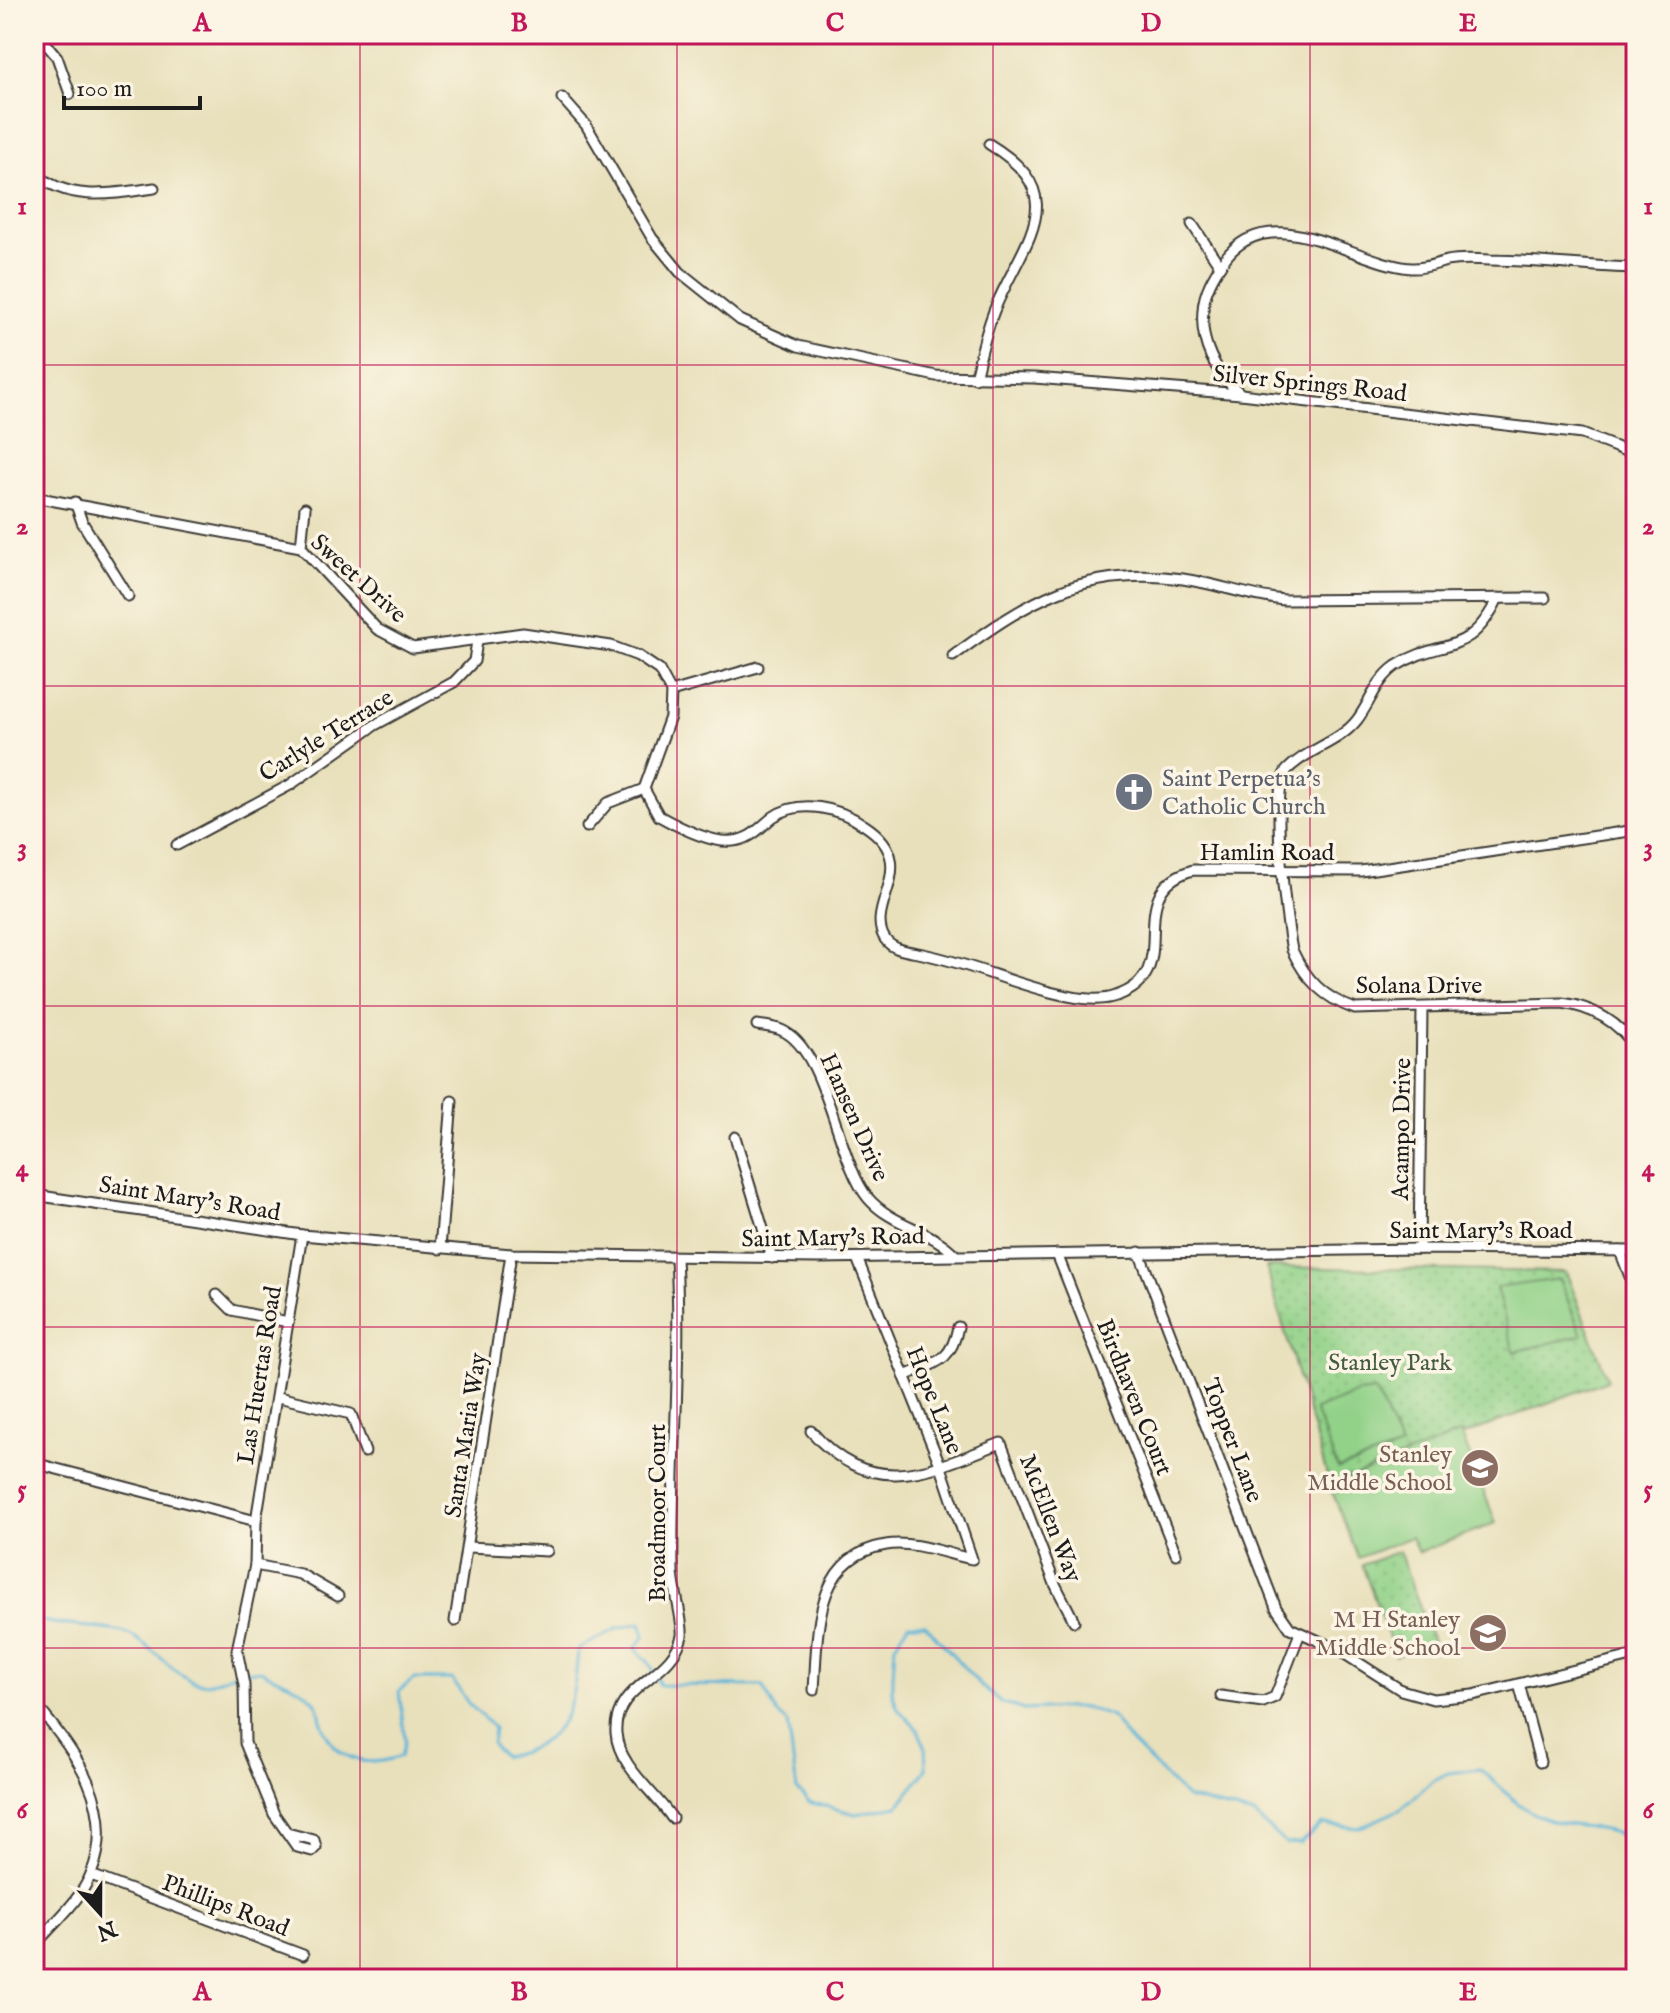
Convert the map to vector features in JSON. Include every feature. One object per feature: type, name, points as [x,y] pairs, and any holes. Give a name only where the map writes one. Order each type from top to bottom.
[{"type":"street","points":[[38,34],[57,57],[70,94]]},
{"type":"street","name":"Silver Springs Road","points":[[562,98],[586,125],[652,238],[680,272],[740,320],[798,346],[936,376],[1034,378],[1241,394],[1582,434],[1636,455]]},
{"type":"street","points":[[975,378],[994,310],[1033,228],[1036,211],[1036,196],[1026,172],[1017,161],[989,144]]},
{"type":"street","points":[[34,172],[47,184],[78,193],[110,194],[154,188]]},
{"type":"street","points":[[1192,224],[1220,266]]},
{"type":"street","points":[[1241,394],[1216,369],[1202,325],[1209,284],[1230,251],[1269,232],[1292,232],[1415,269],[1451,260],[1636,268]]},
{"type":"street","name":"Sweet Drive","points":[[34,497],[75,502],[301,547],[377,629],[413,648],[523,633],[611,646],[649,662],[659,670],[671,692]]},
{"type":"street","points":[[75,502],[82,522],[128,596]]},
{"type":"street","points":[[301,547],[305,508]]},
{"type":"street","points":[[953,656],[1030,602],[1073,586],[1131,577],[1182,579],[1252,597],[1285,600],[1545,598]]},
{"type":"street","name":"Solana Drive","points":[[1498,598],[1475,634],[1459,644],[1397,666],[1380,680],[1356,720],[1339,736],[1287,770],[1278,793],[1292,950],[1301,970],[1316,987],[1329,998],[1355,1009],[1572,1004],[1592,1010],[1611,1022],[1636,1049]]},
{"type":"street","name":"Carlyle Terrace","points":[[177,845],[290,785],[375,725],[454,682],[474,661],[477,641]]},
{"type":"street","points":[[587,827],[608,803],[644,789],[670,717],[671,692],[758,667]]},
{"type":"street","name":"Hamlin Road","points":[[644,789],[659,816],[721,840],[754,836],[774,817],[801,807],[825,808],[866,825],[883,839],[890,851],[891,874],[881,922],[882,934],[892,947],[961,962],[1051,992],[1109,998],[1138,982],[1152,962],[1153,912],[1162,887],[1193,870],[1361,871],[1636,830]]},
{"type":"street","name":"Acampo Drive","points":[[1419,1249],[1422,1009]]},
{"type":"street","name":"Hansen Drive","points":[[757,1025],[783,1030],[806,1054],[833,1114],[854,1176],[866,1196],[898,1223],[945,1244],[955,1255]]},
{"type":"street","points":[[440,1249],[452,1101]]},
{"type":"street","points":[[735,1137],[772,1258]]},
{"type":"street","name":"Saint Mary's Road","points":[[34,1195],[302,1235],[511,1254],[857,1258],[1419,1249],[1636,1251]]},
{"type":"street","name":"Las Huertas Road","points":[[287,1833],[274,1814],[245,1743],[244,1685],[237,1650],[255,1565],[256,1521],[302,1235]]},
{"type":"street","points":[[1620,1251],[1636,1292]]},
{"type":"street","name":"Topper Lane","points":[[1139,1252],[1276,1608],[1284,1624],[1300,1633]]},
{"type":"street","name":"Santa Maria Way","points":[[455,1621],[511,1254]]},
{"type":"street","name":"Birdhaven Court","points":[[1057,1254],[1176,1554]]},
{"type":"street","name":"Broadmoor Court","points":[[672,1818],[631,1768],[616,1737],[620,1710],[639,1684],[664,1666],[678,1647],[683,1632],[673,1572],[676,1258]]},
{"type":"street","name":"Hope Lane","points":[[814,1690],[820,1607],[826,1589],[845,1562],[887,1544],[972,1559],[941,1467],[857,1258]]},
{"type":"street","points":[[217,1295],[232,1310],[288,1322]]},
{"type":"street","points":[[904,1376],[945,1358],[954,1349],[958,1327]]},
{"type":"street","points":[[278,1397],[351,1414],[365,1452]]},
{"type":"street","points":[[811,1431],[833,1456],[867,1469],[907,1476],[941,1467]]},
{"type":"street","name":"McEllen Way","points":[[941,1467],[1001,1443],[1055,1584],[1074,1621]]},
{"type":"street","points":[[34,1463],[256,1521]]},
{"type":"street","points":[[468,1547],[547,1551]]},
{"type":"street","points":[[255,1565],[300,1574],[338,1596]]},
{"type":"street","points":[[1221,1696],[1263,1702],[1275,1697],[1300,1633],[1337,1649],[1401,1690],[1423,1697],[1452,1699],[1636,1655]]},
{"type":"street","points":[[1519,1684],[1540,1762]]},
{"type":"street","points":[[34,1703],[63,1737],[88,1777],[99,1829],[91,1875],[34,1946]]},
{"type":"street","name":"Phillips Road","points":[[91,1875],[303,1955]]},
{"type":"green space","name":"Stanley Park","points":[[1266,1267],[1566,1272],[1608,1380],[1330,1486]]},
{"type":"green space","points":[[1559,1279],[1582,1335],[1514,1352],[1496,1288]]},
{"type":"green space","points":[[1375,1391],[1401,1447],[1338,1469],[1315,1410],[1357,1393]]},
{"type":"green space","points":[[1461,1433],[1496,1523],[1418,1553],[1411,1537],[1358,1558],[1330,1486]]},
{"type":"green space","points":[[1399,1551],[1433,1642],[1396,1656],[1362,1565]]},
{"type":"waterway","points":[[34,1618],[125,1633],[145,1644],[193,1681],[212,1682],[238,1673]]},
{"type":"waterway","points":[[245,1672],[261,1670],[308,1694],[316,1703],[327,1736],[334,1746],[353,1758],[376,1762],[401,1756],[405,1740],[399,1691],[414,1679],[452,1679],[468,1703],[494,1728],[492,1745],[504,1757],[542,1743],[564,1720],[574,1688],[578,1649],[619,1628],[641,1623],[645,1636],[635,1648],[649,1663],[660,1685],[762,1686],[778,1714],[788,1723],[797,1790],[809,1802],[856,1814],[898,1806],[926,1769],[925,1746],[918,1730],[898,1709],[892,1692],[895,1645],[909,1624],[925,1624],[981,1686],[1002,1703],[1024,1710],[1085,1707],[1112,1717],[1130,1741],[1187,1798],[1254,1815],[1286,1844],[1300,1843],[1322,1824],[1359,1828],[1401,1809],[1432,1781],[1448,1773],[1479,1769],[1522,1807],[1539,1816],[1613,1832],[1636,1843]]},
{"type":"waterway","points":[[1636,1925],[1630,1940],[1636,1967]]},
{"type":"place","name":"Saint Perpetua's Catholic Church","points":[[1134,792]]},
{"type":"place","name":"Stanley Middle School","points":[[1480,1468]]},
{"type":"place","name":"M H Stanley Middle School","points":[[1488,1633]]}]
